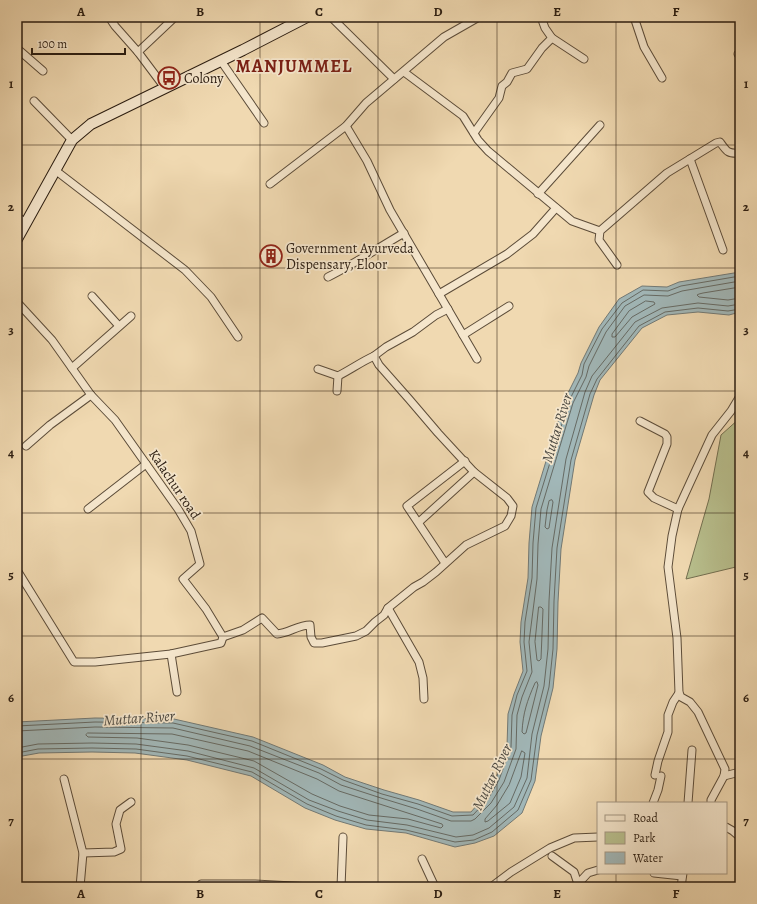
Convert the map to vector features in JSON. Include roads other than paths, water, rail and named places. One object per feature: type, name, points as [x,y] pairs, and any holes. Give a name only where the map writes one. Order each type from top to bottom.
[{"type":"main road","points":[[17,239],[72,140],[91,124],[221,61],[307,17]]},
{"type":"street","points":[[109,17],[165,88]]},
{"type":"street","points":[[138,52],[175,17]]},
{"type":"street","points":[[330,17],[394,79]]},
{"type":"street","points":[[270,184],[346,126],[366,103],[444,37],[479,17]]},
{"type":"street","points":[[541,17],[545,28],[552,38],[584,60]]},
{"type":"street","points":[[634,17],[644,47],[662,78]]},
{"type":"street","points":[[474,134],[499,98],[502,86],[507,82],[512,74],[527,69],[542,48],[552,38]]},
{"type":"street","points":[[17,49],[43,71]]},
{"type":"street","points":[[221,61],[264,123]]},
{"type":"street","points":[[404,72],[463,116],[474,134],[492,154],[538,194],[572,221],[600,230]]},
{"type":"street","points":[[34,101],[72,140]]},
{"type":"street","points":[[538,194],[600,125]]},
{"type":"street","points":[[346,126],[367,161],[390,210],[477,359]]},
{"type":"street","points":[[617,265],[599,240],[600,230],[667,173],[716,143],[720,142],[726,151],[732,154],[740,153]]},
{"type":"street","points":[[690,159],[723,250]]},
{"type":"street","points":[[56,170],[185,270],[211,296],[238,337]]},
{"type":"street","points":[[439,294],[507,254],[533,234],[556,208]]},
{"type":"street","points":[[17,217],[26,223]]},
{"type":"street","points":[[328,277],[348,267],[404,233]]},
{"type":"street","points":[[92,296],[119,326]]},
{"type":"street","name":"Kalachur road","points":[[17,302],[52,340],[91,395],[115,420],[178,509],[191,531],[200,564],[183,579],[206,609],[223,637]]},
{"type":"street","points":[[463,335],[509,306]]},
{"type":"street","points":[[318,369],[338,376],[358,363],[374,356],[386,347],[413,332],[436,315],[448,309]]},
{"type":"street","points":[[72,368],[131,316]]},
{"type":"street","points":[[17,570],[74,662],[116,660],[171,654],[221,643],[223,637],[238,632],[262,618],[277,634],[285,633],[302,625],[310,625],[311,637],[314,643],[322,643],[356,636],[366,631],[384,615],[388,608],[414,587],[432,576],[466,545],[505,526],[511,516],[513,506],[507,498],[474,472],[379,365],[374,356]]},
{"type":"street","points":[[337,391],[338,376]]},
{"type":"street","points":[[26,446],[50,425],[91,395]]},
{"type":"street","points":[[711,802],[724,776],[725,769],[698,712],[690,702],[681,698],[677,638],[668,567],[672,536],[678,509],[712,435],[731,411],[740,396]]},
{"type":"street","points":[[640,421],[665,434],[667,437],[667,444],[648,492],[654,498],[678,509]]},
{"type":"street","points":[[445,563],[407,506],[465,461]]},
{"type":"street","points":[[88,509],[146,464]]},
{"type":"street","points":[[419,522],[474,472]]},
{"type":"street","points":[[388,608],[419,662],[423,678],[424,699]]},
{"type":"street","points":[[171,654],[177,692]]},
{"type":"street","points":[[653,802],[658,790],[658,761],[668,732],[668,715],[673,702],[680,694]]},
{"type":"street","points":[[688,802],[692,750]]},
{"type":"street","points":[[724,776],[740,772]]},
{"type":"street","points":[[64,779],[83,853],[80,887]]},
{"type":"street","points":[[83,853],[114,852],[121,850],[116,824],[120,810],[131,802]]},
{"type":"street","points":[[727,828],[740,836]]},
{"type":"street","points":[[341,887],[342,837]]},
{"type":"street","points":[[491,887],[511,872],[550,848],[574,838],[597,837]]},
{"type":"street","points":[[552,856],[574,872],[579,886]]},
{"type":"street","points":[[422,859],[435,887]]},
{"type":"street","points":[[579,886],[588,873],[597,870]]},
{"type":"street","points":[[681,887],[682,874]]},
{"type":"street","points":[[199,887],[201,884],[255,884],[312,887]]},
{"type":"water","name":"Muttar River","points":[[740,272],[740,312],[729,315],[698,312],[667,315],[642,328],[600,380],[594,395],[575,460],[561,549],[557,649],[553,688],[541,736],[535,781],[522,813],[494,836],[475,843],[455,847],[406,833],[366,829],[335,820],[305,808],[251,776],[187,760],[135,753],[92,752],[39,753],[17,757],[17,722],[95,718],[174,719],[253,737],[323,765],[345,777],[453,812],[471,812],[484,797],[496,778],[507,746],[508,714],[523,671],[520,642],[521,622],[528,578],[532,507],[565,399],[578,373],[581,363],[599,327],[619,299],[642,286],[667,287],[679,282]]},
{"type":"place","name":"Colony","points":[[169,78]]},
{"type":"place","name":"Government Ayurveda Dispensary, Eloor","points":[[271,256]]},
{"type":"district","name":"MANJUMMEL","points":[[294,66]]}]
